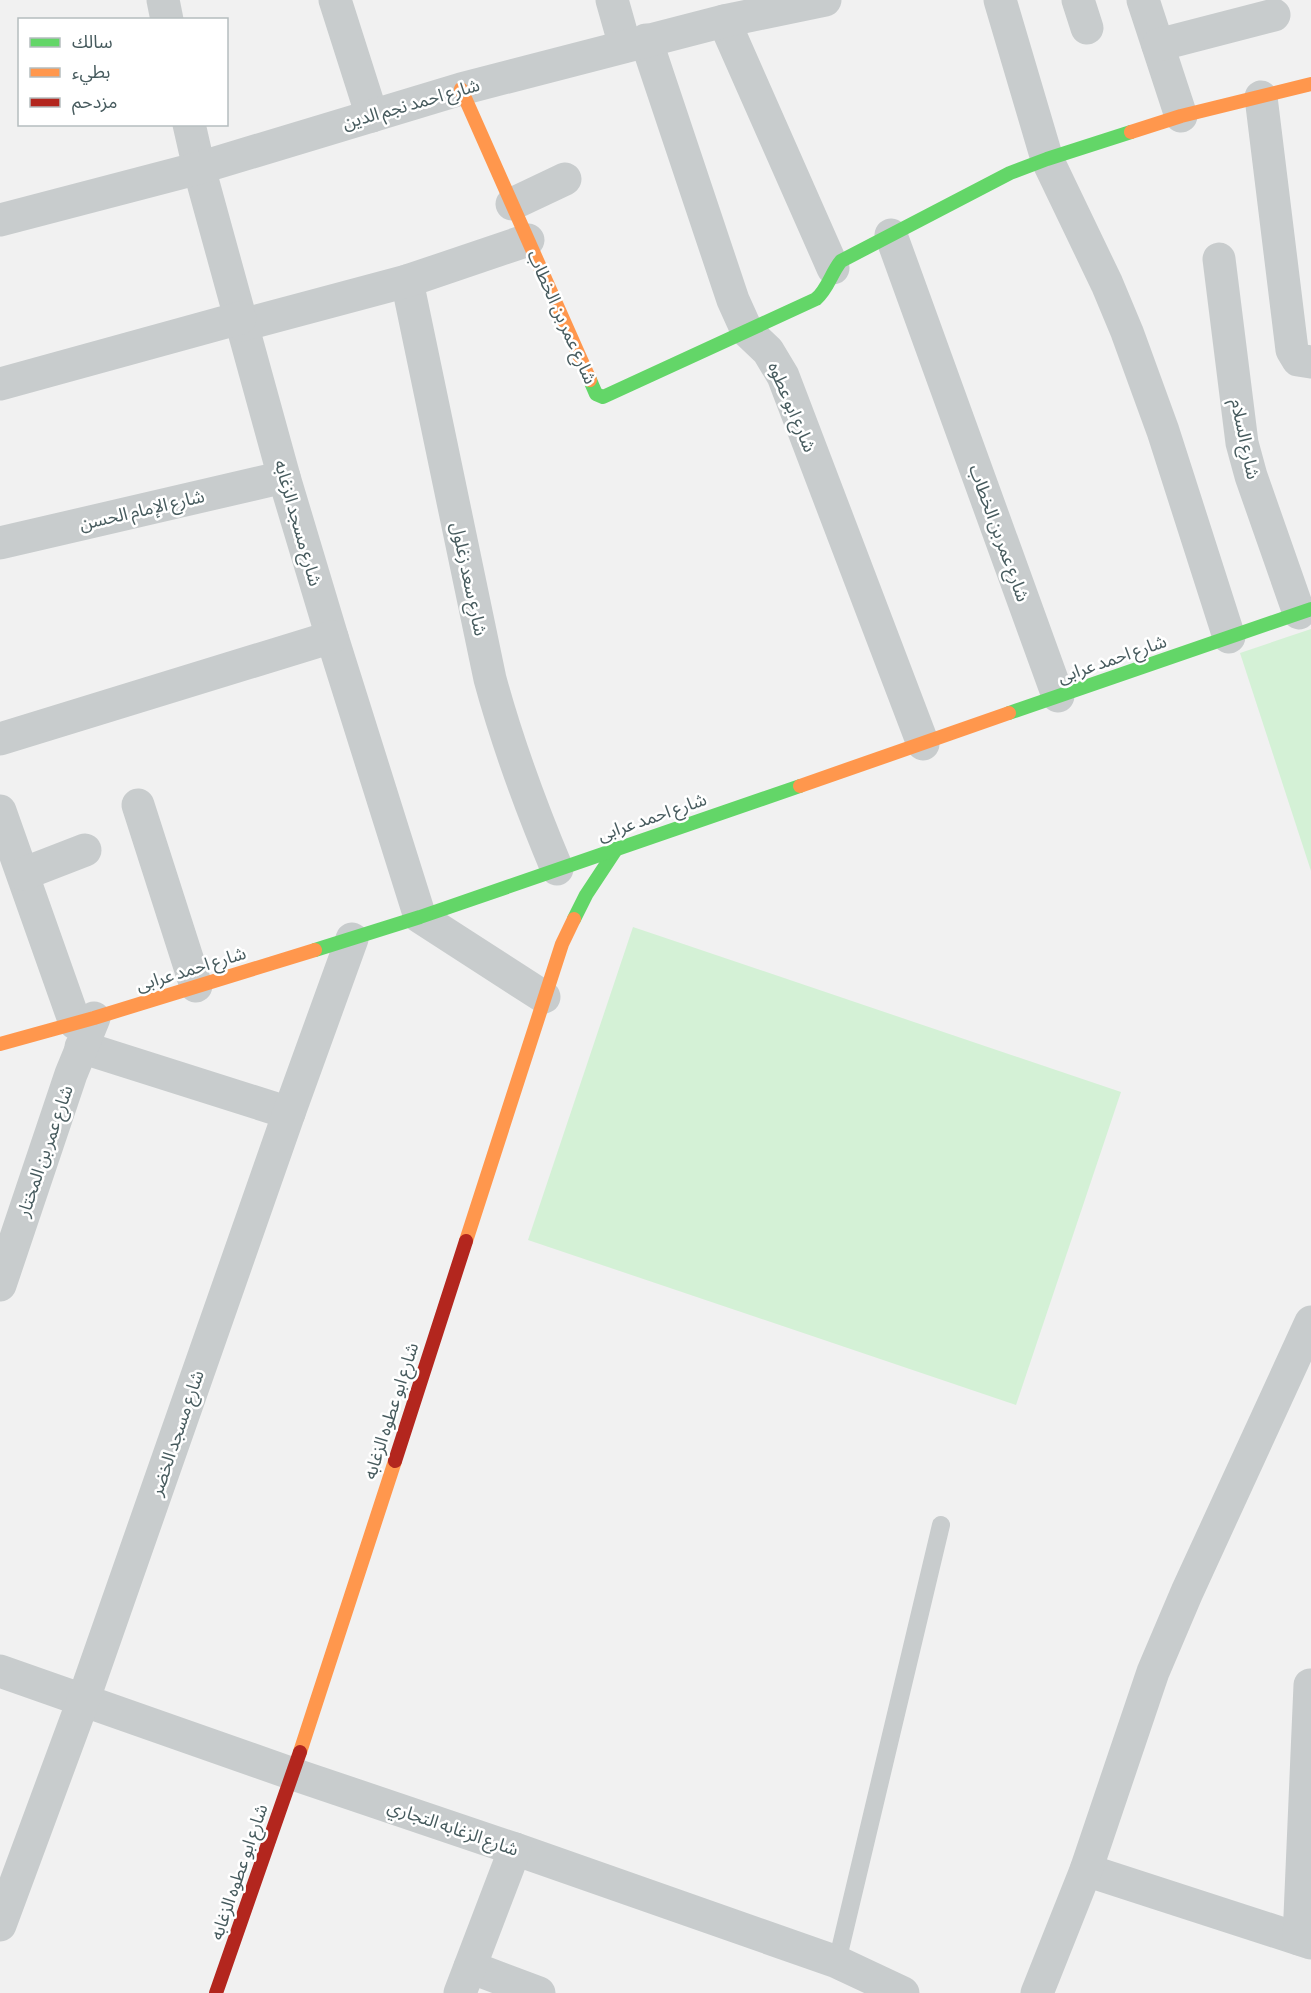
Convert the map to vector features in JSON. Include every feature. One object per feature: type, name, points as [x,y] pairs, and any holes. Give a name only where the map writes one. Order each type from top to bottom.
[{"type":"street","points":[[163,0],[167,18]]},
{"type":"street","points":[[335,0],[372,116]]},
{"type":"street","name":"شارع ابو عطوه","points":[[612,0],[635,43],[732,300],[747,331],[768,351],[783,376],[923,744]]},
{"type":"street","name":"شارع احمد نجم الدين","points":[[0,220],[199,168],[461,89],[724,21],[825,0]]},
{"type":"street","points":[[1000,0],[1047,159],[1107,284],[1127,332],[1163,431],[1229,637]]},
{"type":"street","points":[[1143,0],[1181,117]]},
{"type":"street","points":[[1158,45],[1274,15]]},
{"type":"street","points":[[724,21],[833,268],[841,261],[1010,173],[1181,117],[1311,84]]},
{"type":"street","name":"شارع عمر بن الخطاب","points":[[461,89],[596,394],[599,396],[606,396],[816,299],[826,290],[833,268]]},
{"type":"street","points":[[1261,97],[1292,350],[1298,360],[1311,362]]},
{"type":"street","name":"شارع مسجد الزغابه","points":[[189,126],[284,477],[420,917]]},
{"type":"street","points":[[512,204],[565,179]]},
{"type":"street","name":"شارع عمر بن الخطاب","points":[[891,235],[1058,696]]},
{"type":"street","points":[[0,384],[407,281],[528,240]]},
{"type":"street","name":"شارع السلام","points":[[1219,259],[1242,443],[1251,476],[1305,611]]},
{"type":"street","name":"شارع سعد زغلول","points":[[407,281],[490,680],[520,776],[557,868]]},
{"type":"street","name":"شارع الإمام الحسن","points":[[0,543],[284,477]]},
{"type":"street","name":"شارع احمد عرابى","points":[[0,1044],[83,1030],[196,986],[420,917],[1305,611]]},
{"type":"street","points":[[0,739],[332,637]]},
{"type":"street","points":[[138,805],[196,986]]},
{"type":"street","points":[[0,811],[83,1030],[289,1113]]},
{"type":"street","name":"شارع ابو عطوه الزغابه","points":[[216,1993],[293,1774],[562,944],[586,895],[617,848]]},
{"type":"street","points":[[23,874],[85,850]]},
{"type":"street","points":[[420,917],[544,997]]},
{"type":"street","name":"شارع مسجد الخضر","points":[[0,1925],[83,1701],[352,939]]},
{"type":"street","name":"شارع عمر بن المختار","points":[[0,1285],[83,1030]]},
{"type":"street","points":[[1037,1993],[1086,1870],[1153,1672],[1186,1592],[1311,1322]]},
{"type":"street","name":"شارع الزغابه التجاري","points":[[0,1671],[837,1962],[903,1993]]},
{"type":"street","points":[[1086,1870],[1305,1941],[1310,1685]]},
{"type":"street","points":[[515,1849],[465,1980],[539,1993]]},
{"type":"lane","points":[[837,1962],[941,1525]]},
{"type":"green space","points":[[1311,629],[1311,871],[1240,653]]},
{"type":"green space","points":[[633,927],[1121,1092],[1016,1405],[528,1240]]},
{"type":"traffic: fast","points":[[590,380],[596,394],[603,397],[816,299],[824,291],[841,261],[1010,173],[1131,132]]},
{"type":"traffic: fast","points":[[1009,713],[1311,609]]},
{"type":"traffic: fast","points":[[315,950],[420,917],[800,786]]},
{"type":"traffic: fast","points":[[574,919],[586,895],[617,848]]},
{"type":"traffic: slow","points":[[1131,132],[1181,116],[1311,84]]},
{"type":"traffic: slow","points":[[461,89],[590,380]]},
{"type":"traffic: slow","points":[[800,786],[1009,713]]},
{"type":"traffic: slow","points":[[466,1241],[562,944],[574,919]]},
{"type":"traffic: slow","points":[[0,1044],[94,1018],[315,950]]},
{"type":"traffic: slow","points":[[300,1752],[395,1461]]},
{"type":"traffic: jam","points":[[395,1461],[466,1241]]},
{"type":"traffic: jam","points":[[216,1993],[300,1752]]}]
